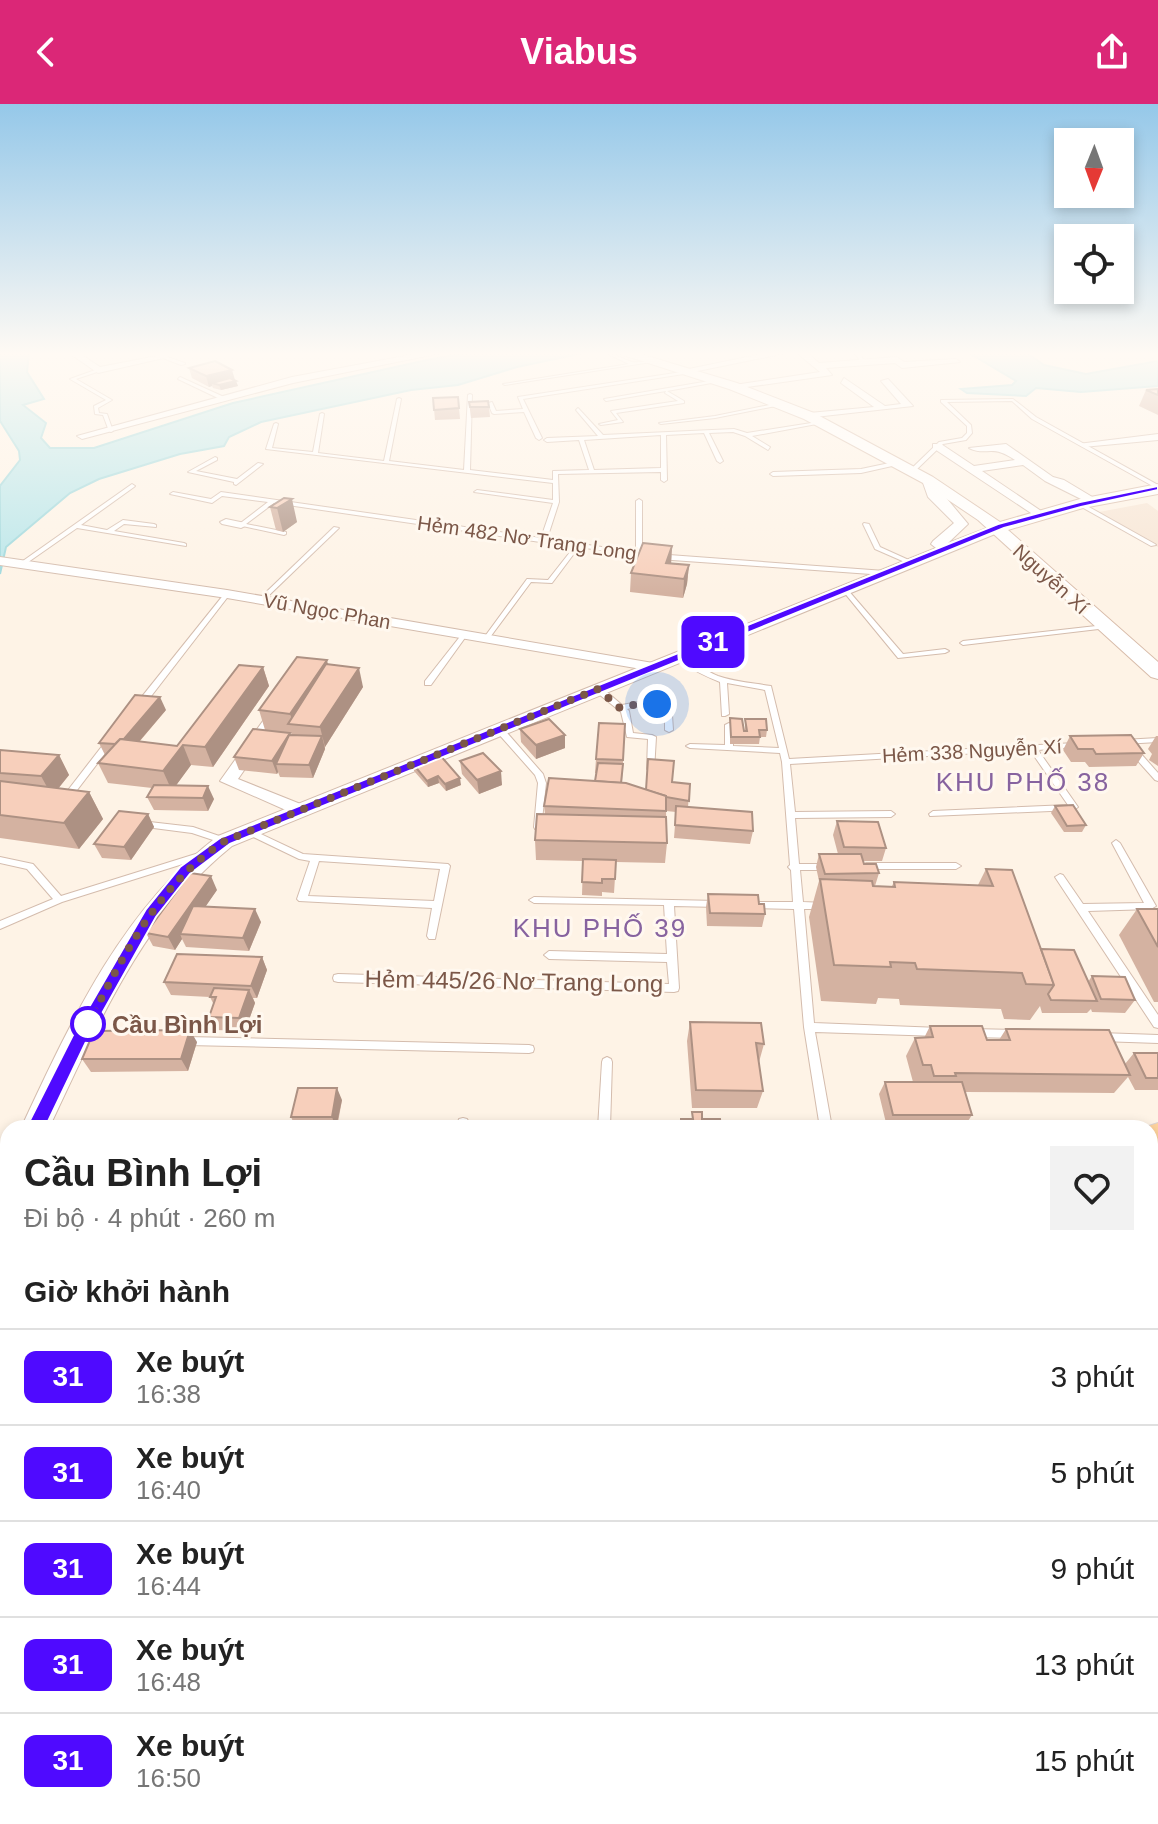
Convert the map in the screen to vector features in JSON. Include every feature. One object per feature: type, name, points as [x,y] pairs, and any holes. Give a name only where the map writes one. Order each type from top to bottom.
[{"type":"main road","name":"Nguyễn Xí","points":[[842,433],[1002,526],[1158,650]]},
{"type":"main road","points":[[1002,526],[1158,488]]},
{"type":"main road","name":"Nguyễn Xí","points":[[1002,526],[1105,627],[1158,673]]},
{"type":"street","points":[[82,436],[98,433]]},
{"type":"street","points":[[1083,444],[1158,437]]},
{"type":"street","points":[[960,440],[994,460],[968,467]]},
{"type":"street","points":[[937,446],[1041,515]]},
{"type":"street","points":[[974,448],[1002,446],[1049,479],[1060,482],[1087,503]]},
{"type":"street","points":[[968,467],[1025,462]]},
{"type":"street","points":[[934,484],[934,497],[956,514],[961,524],[937,545],[936,551]]},
{"type":"street","points":[[226,522],[241,525]]},
{"type":"street","points":[[40,1120],[87,1038],[151,913],[185,870],[225,841],[297,809],[1002,526]]},
{"type":"street","name":"Vũ Ngọc Phan","points":[[11,562],[227,594],[653,667]]},
{"type":"street","points":[[289,695],[228,781],[297,809]]},
{"type":"lane","points":[[273,433],[269,449],[556,482]]},
{"type":"lane","points":[[315,453],[319,433]]},
{"type":"lane","points":[[387,461],[392,433]]},
{"type":"lane","points":[[467,471],[468,433]]},
{"type":"lane","points":[[537,433],[539,438]]},
{"type":"lane","points":[[599,433],[602,437]]},
{"type":"lane","points":[[547,440],[659,433]]},
{"type":"lane","points":[[663,433],[664,480]]},
{"type":"lane","points":[[707,433],[720,461]]},
{"type":"lane","points":[[742,433],[768,448]]},
{"type":"lane","points":[[747,435],[754,433]]},
{"type":"lane","points":[[773,474],[905,467],[937,446],[960,440],[967,433]]},
{"type":"lane","points":[[1063,433],[1158,488]]},
{"type":"lane","points":[[581,438],[592,471]]},
{"type":"lane","points":[[215,459],[191,472],[238,481]]},
{"type":"lane","points":[[221,494],[260,464]]},
{"type":"lane","points":[[544,539],[556,502],[555,472],[664,470]]},
{"type":"lane","points":[[11,562],[76,526],[132,486]]},
{"type":"lane","points":[[477,492],[556,502]]},
{"type":"lane","name":"Hẻm 482 Nơ Trang Long","points":[[173,494],[212,501],[221,494],[639,554],[885,573]]},
{"type":"lane","points":[[241,525],[274,501]]},
{"type":"lane","points":[[639,501],[639,554]]},
{"type":"lane","points":[[1087,503],[1153,545]]},
{"type":"lane","points":[[108,532],[123,522],[154,526]]},
{"type":"lane","points":[[866,524],[877,548],[909,562]]},
{"type":"lane","points":[[241,525],[284,533]]},
{"type":"lane","points":[[76,526],[184,545]]},
{"type":"lane","points":[[261,600],[336,528]]},
{"type":"lane","points":[[486,639],[529,580],[550,582],[578,545]]},
{"type":"lane","points":[[845,590],[901,656],[945,651]]},
{"type":"lane","points":[[135,711],[227,594]]},
{"type":"lane","points":[[963,643],[1105,627]]},
{"type":"lane","points":[[428,683],[464,635]]},
{"type":"lane","points":[[678,657],[706,676],[723,683],[768,688],[786,762],[796,907],[809,1027],[825,1120]]},
{"type":"lane","points":[[723,683],[725,714]]},
{"type":"lane","points":[[598,689],[629,718],[630,735],[652,737],[651,774]]},
{"type":"lane","points":[[620,708],[651,701],[669,717],[669,730]]},
{"type":"lane","points":[[729,725],[729,749]]},
{"type":"lane","points":[[499,729],[539,774],[542,783],[537,828],[552,829]]},
{"type":"lane","points":[[68,796],[116,735]]},
{"type":"lane","points":[[1110,743],[1158,740]]},
{"type":"lane","points":[[1126,742],[1158,778]]},
{"type":"lane","name":"Hẻm 338 Nguyễn Xí","points":[[786,762],[1079,744]]},
{"type":"lane","points":[[690,746],[783,751]]},
{"type":"lane","points":[[933,814],[1074,807],[1032,747]]},
{"type":"lane","points":[[790,815],[891,814]]},
{"type":"lane","points":[[134,823],[193,830],[225,841]]},
{"type":"lane","points":[[246,830],[292,855],[445,866],[432,936]]},
{"type":"lane","points":[[1080,908],[1151,906],[1116,843]]},
{"type":"lane","points":[[0,925],[59,900],[204,854]]},
{"type":"lane","points":[[315,859],[302,899],[438,905]]},
{"type":"lane","points":[[0,860],[30,866],[59,900]]},
{"type":"lane","points":[[852,866],[956,866]]},
{"type":"lane","points":[[793,867],[838,867]]},
{"type":"lane","points":[[1060,877],[1158,1024]]},
{"type":"lane","points":[[534,900],[796,907],[843,905]]},
{"type":"lane","name":"Hẻm 445/26 Nơ Trang Long","points":[[338,978],[674,988],[669,902]]},
{"type":"lane","points":[[549,955],[672,958]]},
{"type":"lane","points":[[809,1027],[1031,1035]]},
{"type":"lane","points":[[1095,1037],[1158,1039]]},
{"type":"lane","points":[[173,1040],[529,1049]]},
{"type":"lane","points":[[604,1120],[607,1062]]},
{"type":"shaded area","points":[[1147,503],[1158,511],[1158,547],[1099,512]]},
{"type":"water","points":[[8,433],[43,433],[41,438],[50,448],[94,448],[140,433],[237,433],[229,437],[224,446],[180,454],[99,479],[70,493],[6,547],[0,574],[0,486],[20,460],[19,451]]},
{"type":"building","points":[[284,498],[292,499],[277,508],[270,507]]},
{"type":"building","points":[[643,543],[672,546],[666,563],[689,565],[684,579],[631,573]]},
{"type":"building","points":[[297,657],[327,660],[290,714],[259,710]]},
{"type":"building","points":[[326,664],[359,668],[320,727],[288,724]]},
{"type":"building","points":[[239,665],[263,667],[205,747],[183,745],[163,771],[98,763],[120,739],[177,746]]},
{"type":"building","points":[[135,695],[160,697],[124,739],[115,744],[99,743]]},
{"type":"building","points":[[730,718],[742,719],[744,731],[747,731],[745,719],[766,719],[767,730],[759,730],[760,737],[731,737]]},
{"type":"building","points":[[549,719],[565,735],[536,745],[520,729]]},
{"type":"building","points":[[599,723],[625,724],[623,760],[596,759]]},
{"type":"building","points":[[253,729],[290,733],[272,761],[234,757]]},
{"type":"building","points":[[289,735],[322,736],[309,765],[276,764]]},
{"type":"building","points":[[1131,735],[1144,753],[1096,754],[1093,749],[1078,749],[1070,736]]},
{"type":"building","points":[[0,750],[59,755],[41,776],[0,773]]},
{"type":"building","points":[[483,753],[501,771],[477,780],[460,761]]},
{"type":"building","points":[[439,754],[460,778],[445,784],[438,776],[427,781],[413,764]]},
{"type":"building","points":[[648,759],[674,761],[672,782],[690,784],[689,801],[646,790]]},
{"type":"building","points":[[598,763],[623,764],[621,783],[595,781]]},
{"type":"building","points":[[549,778],[626,783],[666,796],[666,811],[544,806]]},
{"type":"building","points":[[0,781],[89,792],[64,823],[0,815]]},
{"type":"building","points":[[154,785],[208,786],[203,798],[147,797]]},
{"type":"building","points":[[1073,805],[1086,825],[1067,826],[1055,806]]},
{"type":"building","points":[[676,806],[752,812],[753,831],[675,825]]},
{"type":"building","points":[[119,811],[148,814],[124,847],[94,844]]},
{"type":"building","points":[[537,814],[666,817],[667,843],[535,840]]},
{"type":"building","points":[[837,821],[878,822],[886,848],[844,847]]},
{"type":"building","points":[[819,854],[861,854],[864,864],[876,864],[879,873],[825,874]]},
{"type":"building","points":[[583,859],[616,860],[615,879],[602,879],[602,883],[582,882]]},
{"type":"building","points":[[986,869],[1012,870],[1054,985],[1026,984],[1022,973],[917,969],[915,963],[890,962],[891,967],[834,965],[820,879],[872,881],[873,886],[895,887],[894,882],[993,886]]},
{"type":"building","points":[[190,873],[211,876],[168,937],[146,933]]},
{"type":"building","points":[[708,894],[758,895],[759,904],[764,904],[765,914],[710,913]]},
{"type":"building","points":[[193,906],[255,909],[243,938],[180,934]]},
{"type":"building","points":[[1137,909],[1158,909],[1158,947]]},
{"type":"building","points":[[1041,949],[1074,950],[1097,1001],[1051,1000],[1048,994],[1054,985]]},
{"type":"building","points":[[177,954],[262,957],[251,986],[164,982]]},
{"type":"building","points":[[1092,976],[1125,977],[1135,1000],[1101,999]]},
{"type":"building","points":[[214,988],[249,990],[239,1018],[209,1017],[216,997],[210,997]]},
{"type":"building","points":[[690,1022],[761,1023],[764,1044],[756,1043],[763,1091],[696,1090]]},
{"type":"building","points":[[930,1026],[982,1026],[987,1040],[1010,1040],[1006,1029],[1109,1030],[1130,1075],[955,1073],[956,1076],[934,1076],[931,1065],[923,1065],[915,1038],[933,1037]]},
{"type":"building","points":[[190,1030],[181,1059],[82,1059],[94,1031]]},
{"type":"building","points":[[1134,1053],[1158,1053],[1158,1078],[1146,1078]]},
{"type":"building","points":[[885,1082],[962,1082],[972,1115],[893,1115]]},
{"type":"building","points":[[298,1088],[337,1088],[332,1117],[291,1117]]},
{"type":"building","points":[[692,1112],[702,1112],[702,1119],[720,1120],[681,1120],[693,1119]]},
{"type":"bus line","name":"31","points":[[39,1120],[80,1038],[151,913],[185,870],[225,841],[297,809],[1001,526],[1080,504],[1158,489]]},
{"type":"place","name":"Cầu Bình Lợi","points":[[88,1024]]},
{"type":"district","name":"KHU PHỐ 38","points":[[1023,782]]},
{"type":"district","name":"KHU PHỐ 39","points":[[600,928]]},
{"type":"route","points":[[88,1024],[135,939],[167,891],[185,870],[225,841],[297,809],[598,689],[620,708],[651,701],[657,704]]}]
